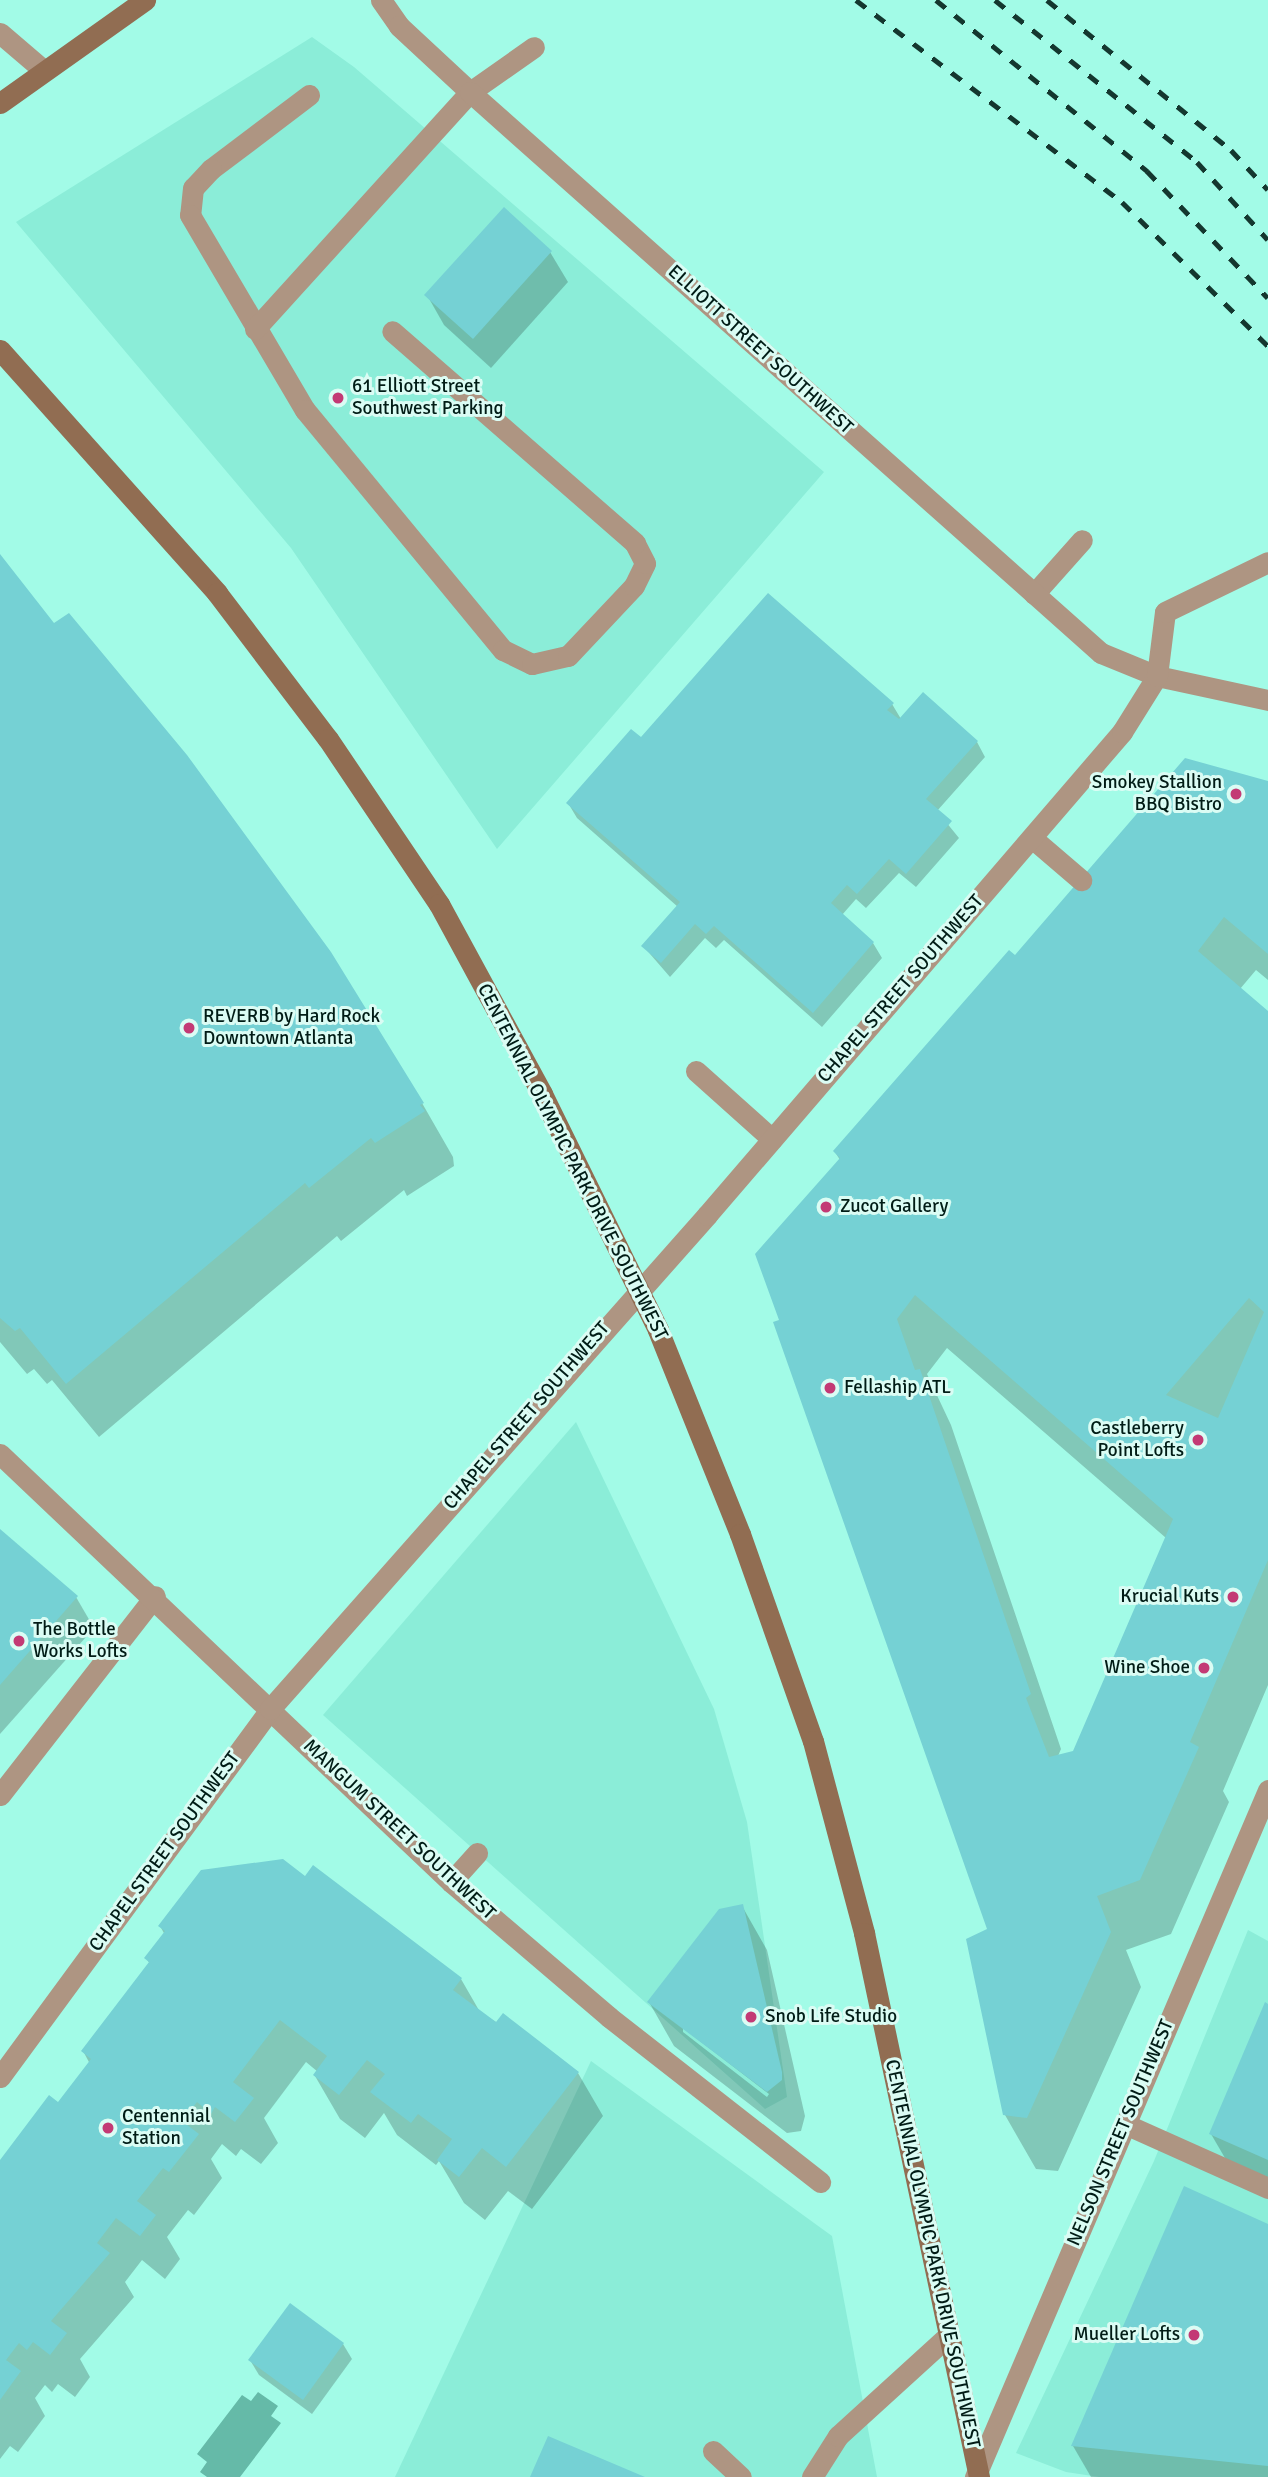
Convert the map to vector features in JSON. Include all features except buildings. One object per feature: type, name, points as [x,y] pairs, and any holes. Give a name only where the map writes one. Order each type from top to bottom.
[{"type":"street","points":[[0,103],[42,69],[145,0]]},
{"type":"street","name":"ELLIOTT STREET SOUTHWEST","points":[[381,0],[399,26],[470,92],[1101,653],[1157,676]]},
{"type":"street","points":[[0,33],[42,69]]},
{"type":"street","points":[[255,330],[470,92],[534,47]]},
{"type":"street","points":[[309,95],[193,188],[190,215],[255,330],[305,410],[503,650],[532,664],[568,656],[634,586],[645,563],[635,543],[392,331]]},
{"type":"street","name":"CENTENNIAL OLYMPIC PARK DRIVE SOUTHWEST","points":[[0,350],[217,593],[336,750],[439,904],[639,1289],[740,1534],[813,1741],[864,1933],[977,2475]]},
{"type":"street","points":[[1034,594],[1082,540]]},
{"type":"street","points":[[1268,562],[1165,612],[1157,676],[1268,700]]},
{"type":"street","name":"CHAPEL STREET SOUTHWEST","points":[[0,2077],[270,1709],[772,1139],[1032,838],[1122,732],[1157,676]]},
{"type":"street","points":[[1032,838],[1081,880]]},
{"type":"street","points":[[696,1071],[772,1139]]},
{"type":"street","name":"MANGUM STREET SOUTHWEST","points":[[0,1454],[155,1596],[451,1882],[609,2017],[820,2182]]},
{"type":"street","points":[[0,1795],[155,1596]]},
{"type":"street","name":"NELSON STREET SOUTHWEST","points":[[977,2475],[1268,1790]]},
{"type":"street","points":[[451,1882],[477,1853]]},
{"type":"street","points":[[1125,2124],[1268,2188]]},
{"type":"street","points":[[811,2477],[838,2436],[949,2335]]},
{"type":"street","points":[[713,2451],[741,2477]]},
{"type":"shaded area","name":"61 Elliott Street Southwest Parking","points":[[312,37],[354,67],[824,472],[497,849],[291,548],[16,222]]},
{"type":"shaded area","points":[[576,1422],[714,1709],[747,1822],[787,2097],[765,2109],[323,1715]]},
{"type":"shaded area","points":[[1248,1930],[1268,1941],[1268,2477],[1099,2477],[1066,2472],[1016,2453],[1154,2161]]},
{"type":"shaded area","points":[[591,2061],[832,2236],[877,2477],[395,2477]]},
{"type":"water","points":[[258,2392],[278,2406],[271,2416],[281,2423],[240,2477],[207,2477],[200,2472],[207,2462],[197,2454],[242,2395],[251,2401]]},
{"type":"railway","points":[[856,0],[1122,202],[1268,346]]},
{"type":"railway","points":[[936,0],[1147,171],[1268,298]]},
{"type":"railway","points":[[995,0],[1197,162],[1268,240]]},
{"type":"railway","points":[[1047,0],[1231,150],[1268,190]]},
{"type":"place","name":"61 Elliott Street Southwest Parking","points":[[338,398]]},
{"type":"place","name":"Smokey Stallion BBQ Bistro","points":[[1236,794]]},
{"type":"place","name":"REVERB by Hard Rock Downtown Atlanta","points":[[189,1028]]},
{"type":"place","name":"Zucot Gallery","points":[[826,1207]]},
{"type":"place","name":"Fellaship ATL","points":[[830,1388]]},
{"type":"place","name":"Castleberry Point Lofts","points":[[1198,1440]]},
{"type":"place","name":"Krucial Kuts","points":[[1233,1597]]},
{"type":"place","name":"The Bottle Works Lofts","points":[[19,1641]]},
{"type":"place","name":"Wine Shoe","points":[[1204,1668]]},
{"type":"place","name":"Snob Life Studio","points":[[751,2017]]},
{"type":"place","name":"Centennial Station","points":[[108,2128]]},
{"type":"place","name":"Mueller Lofts","points":[[1194,2335]]}]
